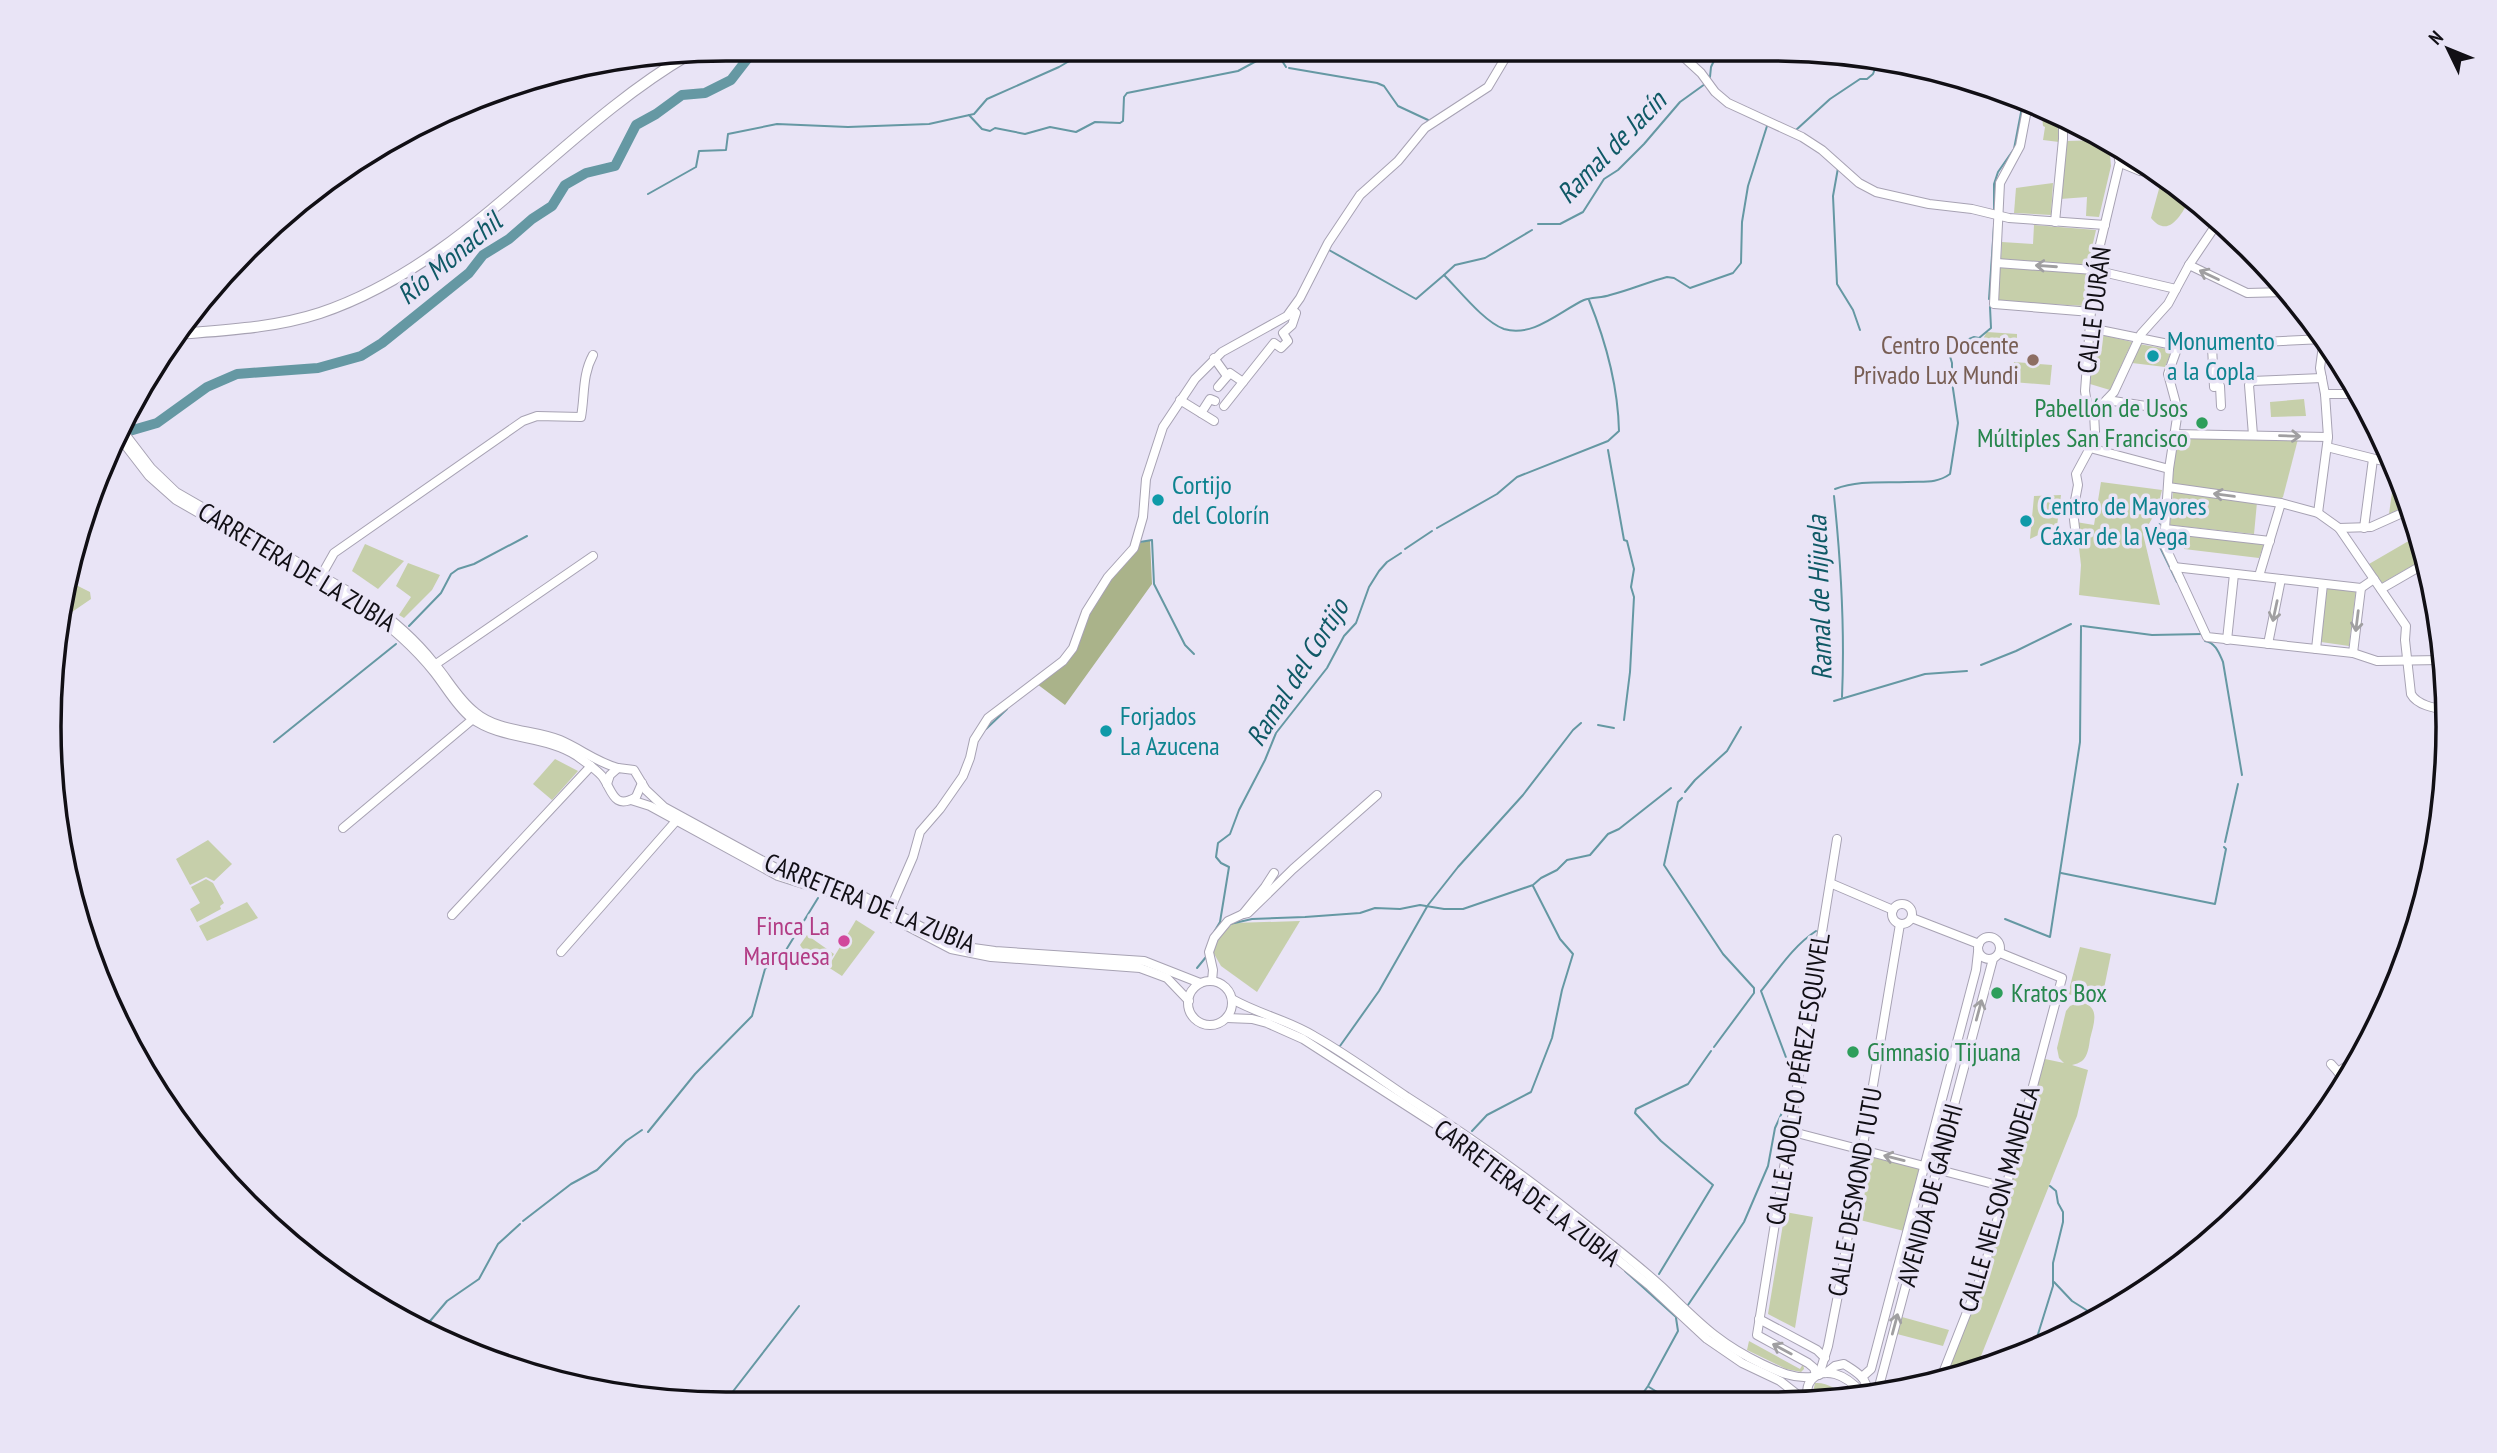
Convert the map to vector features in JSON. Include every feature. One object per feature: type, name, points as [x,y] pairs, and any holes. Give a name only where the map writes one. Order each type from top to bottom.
[{"type":"main road","points":[[191,333],[261,327],[311,315],[344,304],[404,274],[466,231],[639,89],[675,64]]},
{"type":"street","points":[[890,910],[913,857],[920,832],[963,776],[979,729],[988,718],[1068,656],[1077,641],[1086,612],[1108,577],[1134,548],[1143,517],[1146,478],[1166,419],[1214,358],[1278,322],[1292,310],[1322,254],[1360,195],[1398,161],[1425,128],[1488,87],[1503,61]]},
{"type":"street","points":[[1688,61],[1728,103],[1802,137],[1822,150],[1859,183],[1876,192],[1999,216],[2105,225]]},
{"type":"street","points":[[2026,113],[2020,146],[2000,183],[1994,304],[2091,312]]},
{"type":"street","points":[[2055,222],[2063,129]]},
{"type":"street","points":[[2121,163],[2132,168]]},
{"type":"street","name":"CALLE DURÁN","points":[[2090,448],[2095,432],[2094,413],[2085,397],[2094,270],[2121,163]]},
{"type":"street","points":[[2094,413],[2114,392],[2138,340],[2153,318],[2168,304],[2189,265],[2213,230]]},
{"type":"street","points":[[1997,264],[2094,270],[2176,289]]},
{"type":"street","points":[[2189,265],[2247,293],[2274,292]]},
{"type":"street","points":[[1224,406],[1274,343],[1281,348],[1288,341],[1283,333],[1294,321],[1296,313],[1292,310]]},
{"type":"street","points":[[2090,328],[2138,340],[2178,346],[2311,339]]},
{"type":"street","points":[[2178,346],[2168,373],[2178,411],[2169,469],[2164,544],[2207,637],[2353,653],[2377,662],[2432,660]]},
{"type":"street","points":[[2211,346],[2214,387],[2220,386],[2221,406]]},
{"type":"street","points":[[2318,513],[2327,442],[2325,394],[2320,368],[2322,354]]},
{"type":"street","points":[[321,576],[334,553],[523,421],[537,416],[580,417],[585,392],[583,380],[593,355]]},
{"type":"street","points":[[1214,358],[1227,376]]},
{"type":"street","points":[[1218,387],[1233,373],[1243,382]]},
{"type":"street","points":[[2253,435],[2249,385],[2252,381],[2322,378]]},
{"type":"street","points":[[2325,394],[2347,394]]},
{"type":"street","points":[[1201,412],[1210,398],[1215,401]]},
{"type":"street","points":[[1180,400],[1214,421]]},
{"type":"street","points":[[2107,400],[2178,411]]},
{"type":"street","points":[[2174,435],[2253,435],[2327,442],[2380,462]]},
{"type":"street","name":"CARRETERA DE LA ZUBIA","points":[[126,440],[149,476],[176,500],[363,607],[387,625],[422,658],[473,719],[501,732],[560,747],[591,766],[607,784]]},
{"type":"street","name":"CARRETERA DE LA ZUBIA","points":[[127,440],[176,492],[367,603],[393,621],[436,664],[469,707],[484,719],[560,740],[599,762],[618,768]]},
{"type":"street","points":[[2075,528],[2073,511],[2078,485],[2076,474],[2090,448],[2169,469]]},
{"type":"street","points":[[2364,528],[2373,459]]},
{"type":"street","points":[[2168,487],[2281,503],[2318,513],[2339,528],[2406,625],[2411,694],[2414,699],[2435,708]]},
{"type":"street","points":[[2259,576],[2281,503]]},
{"type":"street","points":[[2339,528],[2371,527],[2400,514]]},
{"type":"street","points":[[2165,528],[2270,541]]},
{"type":"street","points":[[436,664],[593,556]]},
{"type":"street","points":[[2174,566],[2361,588],[2374,579]]},
{"type":"street","points":[[2381,589],[2417,569]]},
{"type":"street","points":[[2227,640],[2234,573]]},
{"type":"street","points":[[2268,644],[2281,579]]},
{"type":"street","points":[[2316,649],[2323,584]]},
{"type":"street","points":[[2353,653],[2361,588]]},
{"type":"street","points":[[343,828],[473,719]]},
{"type":"street","points":[[452,915],[591,766]]},
{"type":"street","points":[[629,767],[638,773],[642,783],[639,793],[631,800],[620,801],[608,790],[607,784],[610,775],[618,768],[629,767]]},
{"type":"street","name":"CARRETERA DE LA ZUBIA","points":[[642,783],[664,807],[776,867],[851,891],[965,947],[1144,961],[1200,983]]},
{"type":"street","points":[[1212,981],[1209,952],[1214,938],[1228,921],[1248,914],[1293,869],[1377,795]]},
{"type":"street","name":"CARRETERA DE LA ZUBIA","points":[[631,800],[650,806],[778,876],[863,903],[941,945],[962,953],[1140,968],[1167,978],[1189,1001]]},
{"type":"street","points":[[561,952],[676,821]]},
{"type":"street","name":"CALLE ADOLFO PÉREZ ESQUIVEL","points":[[1759,1319],[1837,839]]},
{"type":"street","points":[[1243,914],[1274,873]]},
{"type":"street","points":[[1830,883],[1893,910]]},
{"type":"street","points":[[1898,904],[1906,904],[1912,910],[1912,918],[1907,923],[1900,924],[1892,917],[1893,910],[1898,904]]},
{"type":"street","points":[[1912,918],[1979,948],[1986,959],[1996,956],[1999,942],[1993,938],[1983,939],[1979,948]]},
{"type":"street","name":"CALLE DESMOND TUTU","points":[[1807,1390],[1818,1375],[1828,1346],[1900,924]]},
{"type":"street","name":"AVENIDA DE GANDHI","points":[[1862,1377],[1871,1369],[1976,970],[1979,948]]},
{"type":"street","name":"AVENIDA DE GANDHI","points":[[1880,1382],[1996,956]]},
{"type":"street","name":"CALLE NELSON MANDELA","points":[[1945,1368],[1984,1269],[2062,978],[1996,956]]},
{"type":"street","points":[[1212,981],[1224,986],[1232,999],[1227,1018],[1215,1025],[1202,1023],[1192,1014],[1189,1001],[1191,992],[1200,983],[1212,981]]},
{"type":"street","name":"CARRETERA DE LA ZUBIA","points":[[1232,999],[1314,1036],[1478,1142],[1552,1196],[1661,1286],[1716,1339],[1780,1373],[1795,1377],[1818,1375]]},
{"type":"street","name":"CARRETERA DE LA ZUBIA","points":[[1227,1018],[1252,1019],[1267,1023],[1303,1039],[1469,1146],[1595,1241],[1650,1286],[1707,1339],[1742,1363],[1780,1381],[1794,1391]]},
{"type":"street","points":[[2331,1064],[2338,1073]]},
{"type":"street","points":[[1790,1131],[2006,1187]]},
{"type":"street","points":[[1818,1375],[1808,1363],[1757,1335],[1759,1319],[1817,1350],[1825,1358]]},
{"type":"street","points":[[1818,1375],[1844,1364],[1862,1377],[1867,1384]]},
{"type":"street","points":[[1818,1375],[1843,1377],[1856,1386]]},
{"type":"green space","points":[[2042,120],[2058,127],[2059,142],[2043,140]]},
{"type":"green space","points":[[2085,140],[2110,154],[2111,166],[2099,217],[2086,216],[2087,197],[2060,199],[2067,141]]},
{"type":"green space","points":[[2053,183],[2051,215],[2014,213],[2016,188]]},
{"type":"green space","points":[[2159,187],[2185,207],[2169,225],[2158,224],[2151,218]]},
{"type":"green space","points":[[2034,225],[2096,230],[2088,265],[2001,259],[2002,242],[2033,244]]},
{"type":"green space","points":[[2000,267],[2087,273],[2085,306],[1998,301]]},
{"type":"green space","points":[[1987,332],[2017,334],[2017,343],[1994,341],[1993,350],[1983,349]]},
{"type":"green space","points":[[2094,333],[2132,342],[2110,390],[2090,384]]},
{"type":"green space","points":[[2139,344],[2172,350],[2165,367],[2132,363]]},
{"type":"green space","points":[[2014,362],[2052,365],[2050,385],[2012,382]]},
{"type":"green space","points":[[2304,399],[2306,416],[2271,417],[2270,402]]},
{"type":"green space","points":[[2177,439],[2298,439],[2283,497],[2279,500],[2172,484]]},
{"type":"green space","points":[[2101,482],[2162,490],[2157,510],[2143,534],[2160,605],[2079,595],[2081,565],[2076,522],[2094,525]]},
{"type":"green space","points":[[2173,492],[2257,502],[2254,534],[2170,525]]},
{"type":"green space","points":[[2392,492],[2399,509],[2389,514]]},
{"type":"green space","points":[[2061,495],[2057,526],[2030,539],[2034,496]]},
{"type":"green space","points":[[2185,535],[2264,544],[2259,558],[2184,549]]},
{"type":"green space","points":[[1150,540],[1152,584],[1065,705],[1037,684],[1067,660],[1079,645],[1086,615],[1110,578],[1137,544]]},
{"type":"green space","points":[[2409,541],[2415,564],[2382,583],[2369,564]]},
{"type":"green space","points":[[365,544],[404,561],[378,589],[352,571]]},
{"type":"green space","points":[[408,563],[440,575],[432,590],[404,618],[399,615],[411,597],[396,586]]},
{"type":"green space","points":[[77,585],[90,592],[91,599],[72,612]]},
{"type":"green space","points":[[2325,588],[2356,590],[2349,646],[2321,642]]},
{"type":"green space","points":[[555,759],[578,771],[552,800],[533,784]]},
{"type":"green space","points":[[208,840],[232,864],[214,881],[206,877],[190,885],[176,859]]},
{"type":"green space","points":[[206,879],[213,883],[224,903],[220,906],[221,909],[197,922],[190,909],[200,903],[191,887]]},
{"type":"green space","points":[[247,902],[258,918],[207,941],[199,926]]},
{"type":"green space","points":[[856,920],[875,932],[842,976],[828,967]]},
{"type":"green space","points":[[1300,921],[1257,992],[1221,966],[1213,952],[1219,938],[1233,923]]},
{"type":"green space","points":[[807,935],[834,954],[826,965],[800,945]]},
{"type":"green space","points":[[2080,947],[2111,954],[2101,1003],[2068,994]]},
{"type":"green space","points":[[2080,1002],[2087,1004],[2094,1016],[2087,1054],[2082,1061],[2072,1065],[2088,1070],[2077,1116],[1981,1357],[1949,1367],[1987,1270],[2045,1059],[2064,1063],[2059,1058],[2057,1048],[2066,1011]]},
{"type":"green space","points":[[1871,1157],[1920,1169],[1904,1231],[1860,1220]]},
{"type":"green space","points":[[1785,1212],[1813,1217],[1795,1328],[1768,1314]]},
{"type":"green space","points":[[1902,1317],[1949,1330],[1943,1346],[1897,1334]]},
{"type":"green space","points":[[1749,1341],[1800,1369],[1803,1364],[1804,1369],[1801,1372],[1786,1369],[1747,1350]]},
{"type":"green space","points":[[1815,1383],[1834,1388],[1814,1390]]},
{"type":"waterway","name":"Río Monachil","points":[[131,431],[157,423],[207,387],[237,374],[318,368],[361,356],[382,343],[469,273],[483,255],[552,206],[565,185],[586,173],[615,166],[636,125],[682,95],[705,93],[731,80],[746,61]]},
{"type":"waterway","points":[[648,194],[696,167],[699,151],[726,150],[728,134],[777,124],[848,127],[929,124],[974,114],[987,99],[1069,61]]},
{"type":"waterway","points":[[969,115],[982,129],[990,131],[995,128],[1025,134],[1050,127],[1076,132],[1095,122],[1123,121],[1124,97],[1127,93],[1238,71],[1256,61]]},
{"type":"waterway","points":[[1282,61],[1286,67]]},
{"type":"waterway","name":"Ramal de Jacín","points":[[1710,77],[1714,61]]},
{"type":"waterway","points":[[1289,68],[1377,83],[1384,86],[1398,106],[1428,120]]},
{"type":"waterway","points":[[1796,130],[1830,99],[1860,79],[1867,79],[1875,70]]},
{"type":"waterway","name":"Ramal de Jacín","points":[[1538,224],[1560,224],[1583,212],[1604,179],[1618,170],[1644,144],[1680,102],[1705,84]]},
{"type":"waterway","points":[[1994,210],[1994,184],[1998,172],[2014,149],[2021,111]]},
{"type":"waterway","points":[[1329,250],[1416,299],[1444,275],[1488,320],[1504,329],[1515,331],[1536,327],[1584,300],[1607,296],[1667,277],[1674,278],[1690,288],[1733,273],[1741,263],[1742,222],[1748,186],[1767,126]]},
{"type":"waterway","points":[[1838,168],[1833,196],[1837,284],[1853,310],[1860,330]]},
{"type":"waterway","points":[[1989,299],[1994,226]]},
{"type":"waterway","name":"Ramal de Jacín","points":[[1444,275],[1455,265],[1485,258],[1532,230]]},
{"type":"waterway","points":[[1437,528],[1497,494],[1517,477],[1608,441],[1619,431],[1610,364],[1589,300]]},
{"type":"waterway","points":[[1835,489],[1862,483],[1930,481],[1950,474],[1958,423],[1949,353],[1952,346],[1974,337],[1979,338],[1991,328],[1990,307]]},
{"type":"waterway","points":[[1608,450],[1624,540],[1627,541],[1634,569],[1631,587],[1634,597],[1630,672],[1624,720]]},
{"type":"waterway","name":"Ramal de Hijuela","points":[[1834,496],[1842,596],[1842,697]]},
{"type":"waterway","points":[[2160,517],[2159,545],[2177,582]]},
{"type":"waterway","points":[[1405,549],[1432,531]]},
{"type":"waterway","points":[[409,626],[441,593],[451,574],[527,536]]},
{"type":"waterway","points":[[1140,542],[1152,540],[1154,584],[1185,645],[1194,654]]},
{"type":"waterway","name":"Ramal del Cortijo","points":[[1214,932],[1220,922],[1229,867],[1216,857],[1218,843],[1230,834],[1276,733],[1327,668],[1344,636],[1356,623],[1369,587],[1379,571],[1401,553]]},
{"type":"waterway","points":[[1981,665],[2071,624]]},
{"type":"waterway","points":[[2083,626],[2152,635],[2202,634]]},
{"type":"waterway","points":[[2005,919],[2050,937],[2080,742],[2081,629]]},
{"type":"waterway","points":[[2205,641],[2214,646],[2223,662],[2242,775]]},
{"type":"waterway","points":[[274,742],[396,644]]},
{"type":"waterway","points":[[1834,701],[1925,674],[1967,671]]},
{"type":"waterway","points":[[986,729],[1007,709]]},
{"type":"waterway","points":[[1340,1046],[1379,991],[1428,905],[1581,723]]},
{"type":"waterway","points":[[1598,725],[1614,728]]},
{"type":"waterway","points":[[1685,792],[1727,751],[1741,727]]},
{"type":"waterway","points":[[2225,842],[2238,784]]},
{"type":"waterway","points":[[1230,924],[1252,919],[1360,913],[1375,908],[1400,909],[1420,905],[1463,909],[1533,885],[1557,870],[1567,860],[1590,855],[1608,834],[1619,829],[1671,788]]},
{"type":"waterway","points":[[1682,798],[1678,802],[1664,865],[1723,954],[1754,988],[1754,993],[1714,1047]]},
{"type":"waterway","points":[[2061,873],[2215,904],[2226,849],[2224,847]]},
{"type":"waterway","points":[[1472,1131],[1487,1115],[1531,1092],[1552,1038],[1573,954],[1560,939],[1533,886]]},
{"type":"waterway","points":[[648,1132],[695,1074],[752,1016],[765,969],[786,950],[818,898]]},
{"type":"waterway","points":[[1793,1076],[1761,991],[1793,951],[1816,931]]},
{"type":"waterway","name":"Ramal del Cortijo","points":[[1197,968],[1206,957]]},
{"type":"waterway","points":[[1659,1274],[1713,1185],[1661,1141],[1635,1113],[1636,1109],[1688,1084],[1711,1051]]},
{"type":"waterway","points":[[1688,1305],[1744,1222],[1768,1166],[1775,1128],[1791,1093]]},
{"type":"waterway","points":[[523,1221],[571,1184],[597,1170],[626,1141],[642,1130]]},
{"type":"waterway","points":[[2038,1335],[2053,1286],[2053,1263],[2063,1222],[2063,1212],[2056,1191],[2050,1186]]},
{"type":"waterway","points":[[429,1322],[447,1301],[479,1279],[498,1244],[520,1224]]},
{"type":"waterway","points":[[1596,1247],[1613,1261]]},
{"type":"waterway","points":[[1625,1271],[1676,1317]]},
{"type":"waterway","points":[[2054,1282],[2072,1301],[2088,1311]]},
{"type":"waterway","points":[[733,1392],[799,1306]]},
{"type":"waterway","points":[[1644,1392],[1678,1331],[1676,1318]]},
{"type":"waterway","points":[[1649,1387],[1657,1392]]},
{"type":"place","name":"Monumento a la Copla","points":[[2153,356]]},
{"type":"place","name":"Centro Docente Privado Lux Mundi","points":[[2033,360]]},
{"type":"place","name":"Pabellón de Usos Múltiples San Francisco","points":[[2202,423]]},
{"type":"place","name":"Cortijo del Colorín","points":[[1158,500]]},
{"type":"place","name":"Centro de Mayores Cáxar de la Vega","points":[[2026,521]]},
{"type":"place","name":"Forjados La Azucena","points":[[1106,731]]},
{"type":"place","name":"Finca La Marquesa","points":[[844,941]]},
{"type":"place","name":"Kratos Box","points":[[1997,993]]},
{"type":"place","name":"Gimnasio Tijuana","points":[[1853,1052]]}]
